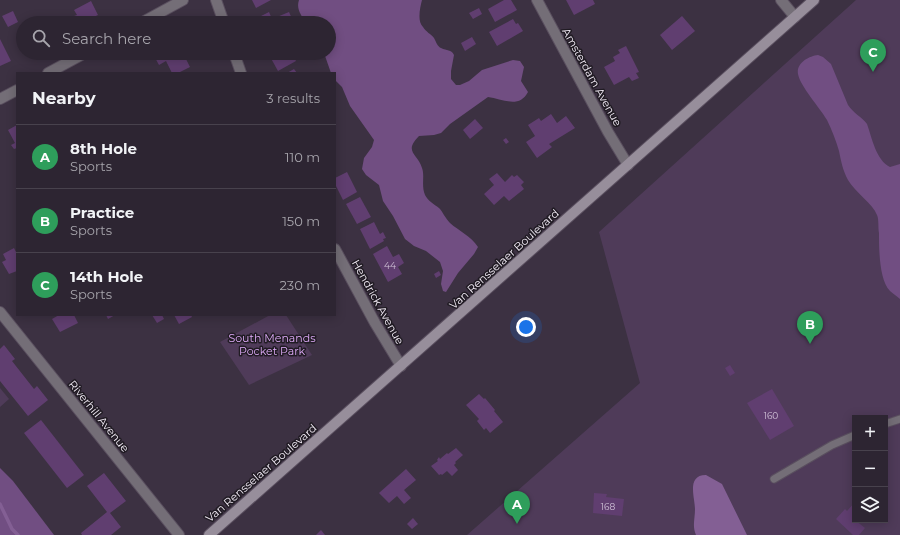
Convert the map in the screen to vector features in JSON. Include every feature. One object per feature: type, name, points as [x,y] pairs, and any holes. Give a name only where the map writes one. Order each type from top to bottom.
[{"type":"main road","name":"Van Rensselaer Boulevard","points":[[210,535],[814,0]]},
{"type":"street","points":[[154,16],[184,0]]},
{"type":"street","points":[[216,0],[222,16]]},
{"type":"street","name":"Amsterdam Avenue","points":[[537,0],[628,165]]},
{"type":"street","points":[[781,0],[795,17]]},
{"type":"street","points":[[50,72],[72,60]]},
{"type":"street","points":[[236,60],[241,72]]},
{"type":"street","points":[[0,99],[16,91]]},
{"type":"street","name":"Hendrick Avenue","points":[[336,251],[375,323],[401,366]]},
{"type":"street","name":"Riverhill Avenue","points":[[1,315],[179,535]]},
{"type":"lane","points":[[888,423],[900,419]]},
{"type":"lane","points":[[774,479],[832,445],[852,436]]},
{"type":"green space","points":[[856,0],[900,0],[900,535],[467,535],[640,383],[599,232]]},
{"type":"green space","name":"South Menands Pocket Park","points":[[268,316],[287,316],[312,355],[249,385],[220,342]]},
{"type":"green space","points":[[0,388],[9,399],[0,407]]},
{"type":"shaded area","points":[[299,0],[422,0],[420,7],[421,24],[434,38],[439,47],[453,53],[451,79],[456,85],[469,81],[482,70],[513,60],[520,61],[524,67],[521,81],[528,92],[520,100],[510,102],[488,97],[450,124],[441,133],[419,136],[414,141],[412,146],[413,153],[422,168],[423,188],[426,197],[442,211],[450,223],[478,247],[458,273],[446,292],[443,291],[441,284],[443,271],[440,262],[426,251],[414,246],[405,239],[383,201],[379,185],[366,175],[362,169],[364,158],[372,147],[374,140],[350,106],[342,87],[336,81],[336,72],[331,72],[326,60],[336,60],[336,16],[302,16],[298,3]]},
{"type":"shaded area","points":[[818,55],[823,57],[831,64],[848,105],[867,124],[875,148],[881,159],[890,167],[900,164],[900,299],[886,286],[882,272],[880,264],[877,215],[872,207],[848,180],[843,170],[837,143],[829,124],[802,85],[798,74],[801,63]]},
{"type":"shaded area","points":[[0,468],[13,481],[54,535],[0,535]]},
{"type":"shaded area","points":[[706,475],[722,484],[747,535],[696,535],[694,525],[695,509],[693,488],[696,479],[700,476]]},
{"type":"building","points":[[252,0],[271,0],[256,8]]},
{"type":"building","points":[[504,0],[511,0],[517,10],[495,22],[488,9]]},
{"type":"building","points":[[566,0],[593,0],[595,4],[574,15]]},
{"type":"building","points":[[91,1],[98,15],[74,16],[77,15],[74,10]]},
{"type":"building","points":[[479,8],[482,14],[473,19],[469,13]]},
{"type":"building","points":[[13,11],[16,18],[16,23],[8,27],[2,16]]},
{"type":"building","points":[[269,12],[271,16],[261,16]]},
{"type":"building","points":[[289,12],[291,16],[279,16]]},
{"type":"building","points":[[682,16],[695,31],[672,50],[660,35]]},
{"type":"building","points":[[513,19],[516,24],[518,23],[523,31],[497,46],[489,32]]},
{"type":"building","points":[[472,37],[476,44],[465,51],[461,43]]},
{"type":"building","points":[[0,39],[11,61],[0,66]]},
{"type":"building","points":[[626,46],[639,72],[636,73],[639,78],[632,81],[629,77],[614,85],[604,67],[615,61],[613,57],[620,53],[618,50]]},
{"type":"building","points":[[156,60],[186,60],[190,67],[180,72],[172,72],[166,61],[159,65]]},
{"type":"building","points":[[272,60],[296,60],[296,61],[278,71]]},
{"type":"building","points":[[294,69],[296,72],[289,72]]},
{"type":"building","points":[[551,114],[557,123],[566,116],[575,128],[549,144],[552,147],[537,158],[526,142],[535,136],[528,125],[539,118],[541,121]]},
{"type":"building","points":[[475,119],[483,128],[470,139],[463,130]]},
{"type":"building","points":[[16,126],[16,148],[14,149],[11,145],[15,143],[8,130]]},
{"type":"building","points":[[506,138],[509,142],[506,144],[503,140]]},
{"type":"building","points":[[347,172],[357,192],[343,200],[336,186],[336,178]]},
{"type":"building","points":[[497,173],[505,182],[512,175],[514,177],[517,175],[524,182],[521,185],[524,189],[509,201],[504,196],[494,205],[484,194],[494,185],[489,179]]},
{"type":"building","points":[[360,197],[371,217],[357,224],[346,204]]},
{"type":"building","points":[[374,222],[380,234],[383,232],[386,238],[383,239],[384,241],[370,249],[360,229]]},
{"type":"building","points":[[387,246],[393,257],[399,254],[404,263],[398,267],[402,274],[388,282],[373,254]]},
{"type":"building","points":[[14,248],[16,252],[16,271],[9,274],[2,262],[6,260],[3,254]]},
{"type":"building","points":[[439,271],[441,275],[436,278],[434,274]]},
{"type":"building","points":[[57,316],[74,316],[78,323],[60,332],[52,319]]},
{"type":"building","points":[[106,316],[113,316],[108,319]]},
{"type":"building","points":[[153,316],[162,316],[164,319],[157,323]]},
{"type":"building","points":[[175,316],[192,316],[192,317],[179,324]]},
{"type":"building","points":[[4,345],[15,359],[12,361],[34,389],[37,386],[48,400],[28,416],[0,381],[0,349]]},
{"type":"building","points":[[730,365],[735,373],[730,376],[725,368]]},
{"type":"building","points":[[772,389],[794,426],[770,440],[747,403]]},
{"type":"building","points":[[479,394],[484,399],[485,398],[503,422],[490,433],[486,428],[484,430],[477,421],[479,419],[466,405]]},
{"type":"building","points":[[41,420],[84,475],[67,488],[24,433]]},
{"type":"building","points":[[456,448],[463,455],[455,462],[456,463],[454,465],[458,470],[452,476],[447,471],[442,475],[439,475],[431,466],[438,461],[437,460],[439,457],[440,459]]},
{"type":"building","points":[[406,469],[416,480],[404,490],[411,498],[404,504],[397,496],[389,503],[379,493]]},
{"type":"building","points":[[104,473],[126,501],[110,513],[121,527],[111,535],[82,535],[81,533],[107,512],[87,486]]},
{"type":"building","points":[[594,493],[607,494],[606,497],[624,499],[622,516],[593,513]]},
{"type":"building","points":[[852,505],[852,523],[859,523],[865,528],[859,535],[853,535],[836,519],[845,509],[847,511]]},
{"type":"building","points":[[413,518],[418,524],[412,529],[407,524]]},
{"type":"building","points":[[321,530],[325,535],[316,535]]},
{"type":"waterway","points":[[0,504],[12,529],[18,535]]},
{"type":"place","name":"14th Hole","points":[[873,72]]},
{"type":"place","name":"Practice","points":[[810,344]]},
{"type":"place","name":"8th Hole","points":[[517,524]]}]
